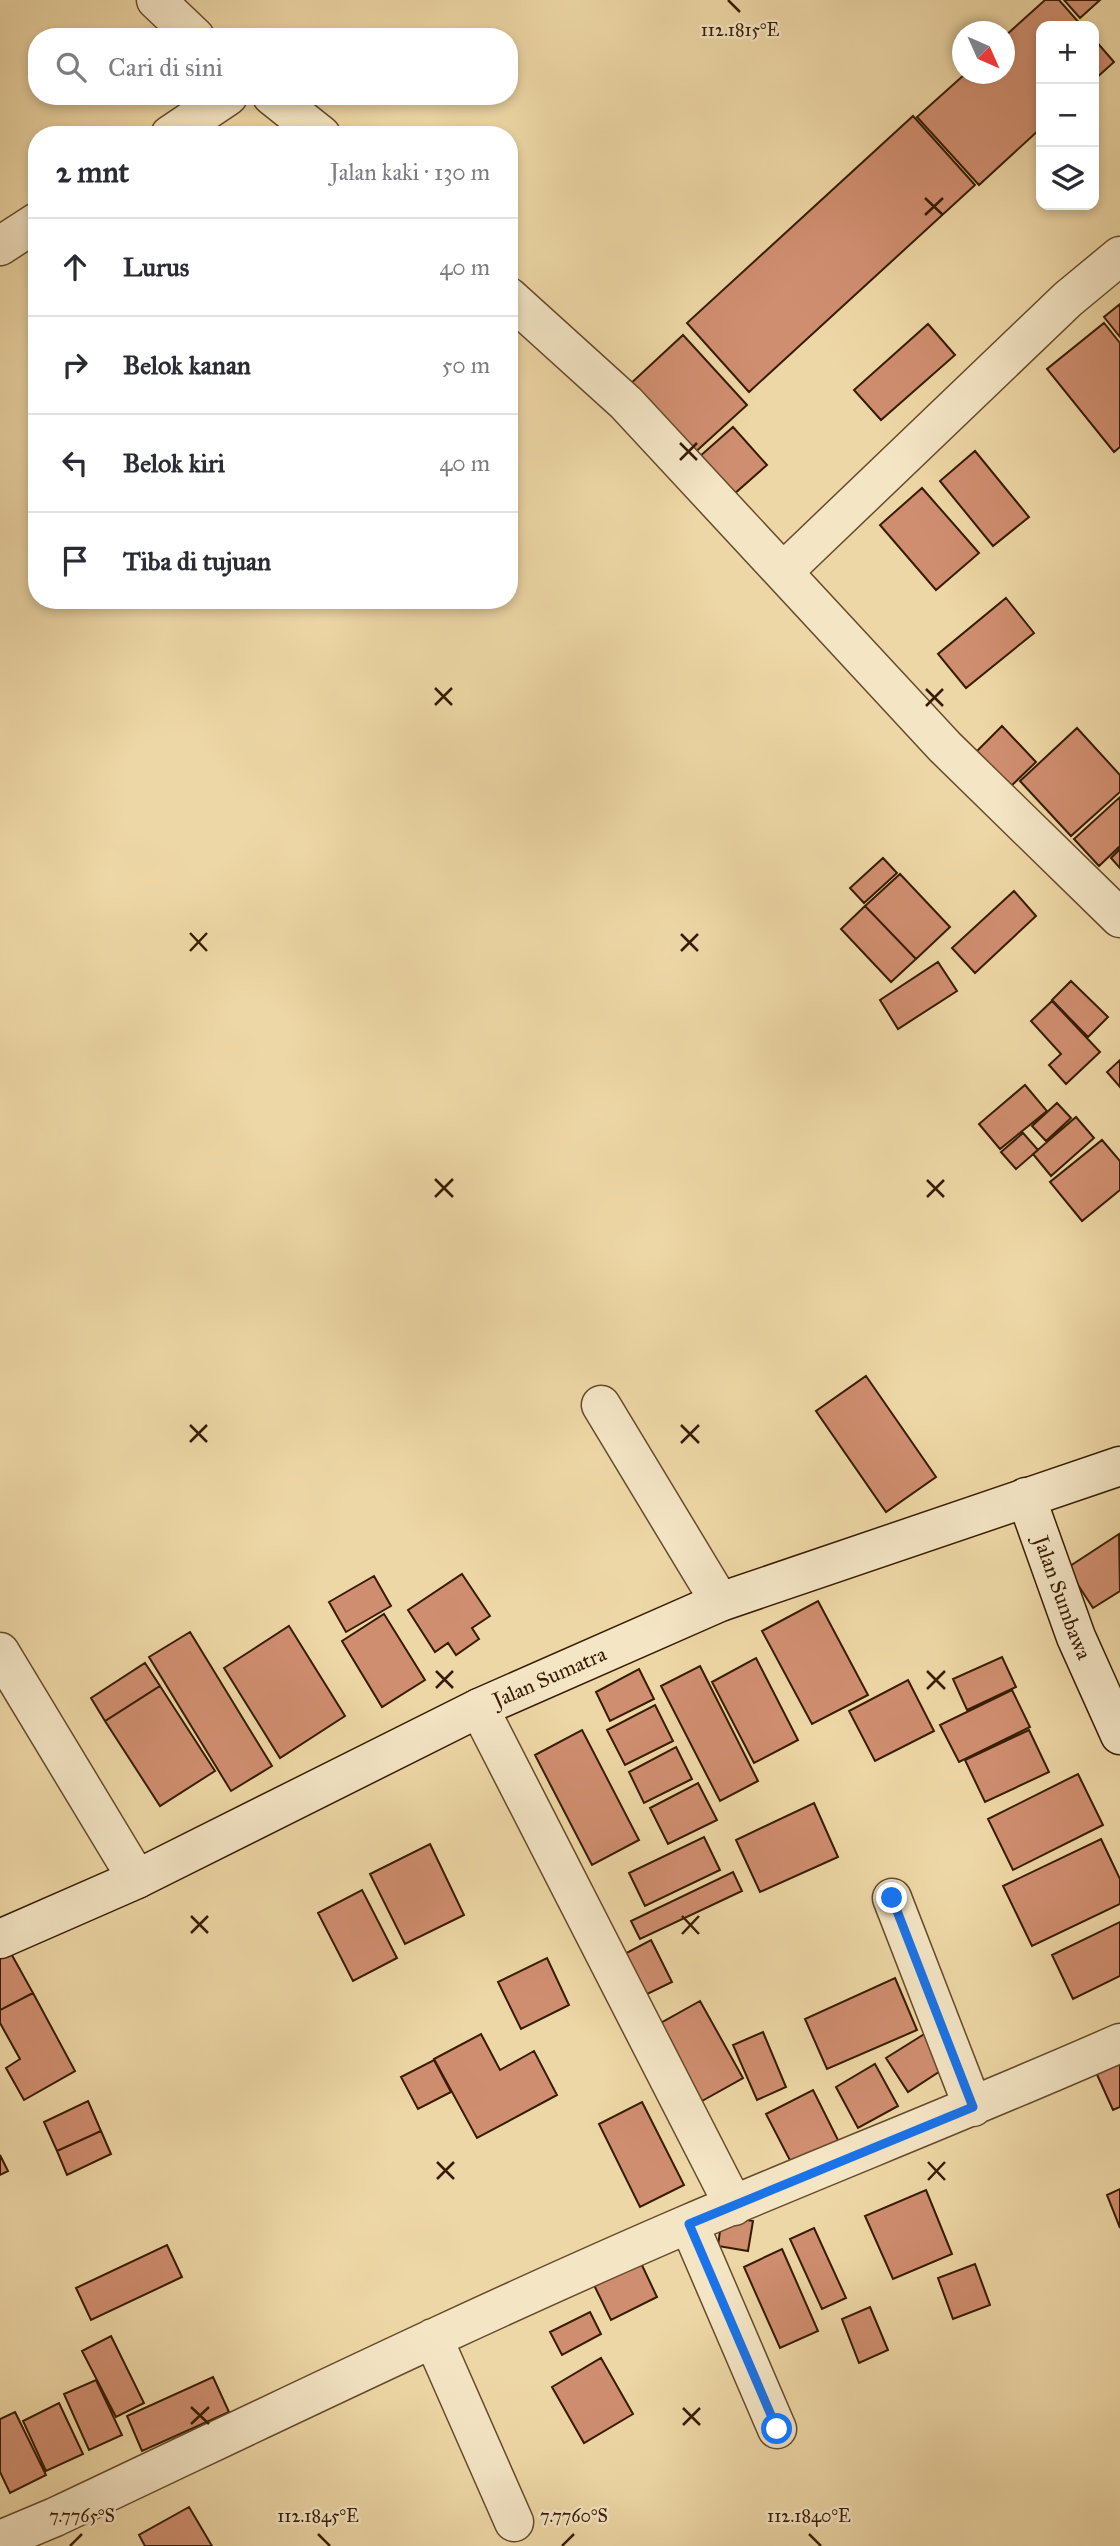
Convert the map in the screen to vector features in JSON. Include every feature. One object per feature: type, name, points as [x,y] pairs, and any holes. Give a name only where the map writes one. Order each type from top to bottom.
[{"type":"street","points":[[156,0],[186,28]]},
{"type":"street","points":[[183,126],[215,105]]},
{"type":"street","points":[[283,105],[310,126]]},
{"type":"street","points":[[0,246],[28,228]]},
{"type":"street","points":[[783,572],[1068,299],[1120,256]]},
{"type":"street","points":[[518,305],[626,403],[945,747],[1120,918]]},
{"type":"street","points":[[601,1405],[720,1602]]},
{"type":"street","name":"Jalan Sumatra","points":[[0,1939],[136,1879],[479,1708],[720,1602],[1120,1466]]},
{"type":"street","name":"Jalan Sumbawa","points":[[1026,1497],[1076,1637],[1120,1735]]},
{"type":"street","points":[[0,1652],[136,1879]]},
{"type":"street","points":[[479,1708],[734,2206]]},
{"type":"street","points":[[892,1898],[973,2107]]},
{"type":"street","points":[[0,2540],[55,2517],[433,2338],[689,2224],[1120,2043]]},
{"type":"street","points":[[689,2224],[777,2429]]},
{"type":"street","points":[[433,2338],[514,2522]]},
{"type":"building","points":[[1045,0],[1059,0],[1078,21],[1036,21],[1036,133],[979,185],[917,117],[954,84],[1015,84],[1015,27]]},
{"type":"building","points":[[1064,0],[1100,0],[1080,18]]},
{"type":"building","points":[[1099,45],[1114,62],[1099,76]]},
{"type":"building","points":[[913,116],[975,185],[749,392],[687,323]]},
{"type":"building","points":[[1120,304],[1120,337],[1104,317]]},
{"type":"building","points":[[1104,323],[1120,343],[1120,447],[1114,452],[1047,369]]},
{"type":"building","points":[[928,324],[955,355],[881,420],[854,390]]},
{"type":"building","points":[[683,335],[747,405],[691,456],[628,386]]},
{"type":"building","points":[[733,427],[767,465],[733,495],[699,457]]},
{"type":"building","points":[[975,451],[1029,517],[993,546],[940,481]]},
{"type":"building","points":[[922,488],[979,553],[936,590],[880,525]]},
{"type":"building","points":[[1006,598],[1034,633],[966,688],[938,654]]},
{"type":"building","points":[[1002,726],[1036,762],[1009,788],[976,752]]},
{"type":"building","points":[[1077,728],[1120,775],[1120,792],[1071,836],[1020,781]]},
{"type":"building","points":[[1120,797],[1120,846],[1099,866],[1074,839]]},
{"type":"building","points":[[1120,849],[1120,868],[1111,858]]},
{"type":"building","points":[[883,858],[897,873],[864,903],[850,888]]},
{"type":"building","points":[[900,874],[950,927],[916,959],[865,906]]},
{"type":"building","points":[[1014,891],[1036,916],[975,973],[952,948]]},
{"type":"building","points":[[865,906],[916,959],[891,982],[841,929]]},
{"type":"building","points":[[938,962],[957,991],[898,1029],[880,1000]]},
{"type":"building","points":[[1071,981],[1108,1017],[1088,1037],[1052,1000]]},
{"type":"building","points":[[1052,1001],[1100,1052],[1066,1084],[1049,1065],[1061,1054],[1031,1021]]},
{"type":"building","points":[[1120,1060],[1120,1087],[1107,1072]]},
{"type":"building","points":[[1025,1085],[1047,1111],[1000,1149],[979,1124]]},
{"type":"building","points":[[1057,1103],[1071,1118],[1046,1141],[1032,1126]]},
{"type":"building","points":[[1076,1117],[1094,1138],[1051,1176],[1033,1154]]},
{"type":"building","points":[[1023,1133],[1038,1150],[1016,1169],[1001,1152]]},
{"type":"building","points":[[1102,1140],[1120,1161],[1120,1190],[1082,1221],[1050,1182]]},
{"type":"building","points":[[866,1376],[936,1477],[886,1512],[816,1411]]},
{"type":"building","points":[[1119,1534],[1120,1591],[1093,1608],[1067,1568]]},
{"type":"building","points":[[462,1574],[490,1616],[472,1628],[479,1639],[456,1655],[448,1643],[435,1652],[408,1610]]},
{"type":"building","points":[[374,1576],[391,1606],[346,1632],[329,1602]]},
{"type":"building","points":[[818,1601],[868,1695],[812,1724],[762,1631]]},
{"type":"building","points":[[384,1614],[425,1680],[382,1707],[342,1641]]},
{"type":"building","points":[[289,1626],[345,1716],[280,1758],[224,1668]]},
{"type":"building","points":[[190,1632],[272,1766],[231,1791],[149,1657]]},
{"type":"building","points":[[1002,1657],[1016,1687],[967,1710],[953,1679]]},
{"type":"building","points":[[756,1658],[798,1740],[754,1763],[712,1682]]},
{"type":"building","points":[[145,1663],[160,1686],[105,1721],[91,1698]]},
{"type":"building","points":[[700,1666],[758,1781],[720,1801],[661,1686]]},
{"type":"building","points":[[639,1669],[654,1699],[610,1721],[596,1692]]},
{"type":"building","points":[[908,1680],[934,1731],[875,1761],[849,1711]]},
{"type":"building","points":[[160,1686],[215,1771],[160,1806],[105,1721]]},
{"type":"building","points":[[1012,1690],[1030,1727],[959,1762],[940,1725]]},
{"type":"building","points":[[655,1705],[673,1741],[625,1765],[607,1730]]},
{"type":"building","points":[[582,1730],[639,1840],[592,1865],[535,1755]]},
{"type":"building","points":[[1029,1730],[1049,1772],[985,1802],[965,1760]]},
{"type":"building","points":[[676,1747],[692,1779],[644,1803],[629,1772]]},
{"type":"building","points":[[1078,1774],[1103,1825],[1013,1870],[988,1819]]},
{"type":"building","points":[[698,1783],[717,1820],[668,1844],[650,1808]]},
{"type":"building","points":[[814,1803],[838,1857],[760,1892],[736,1840]]},
{"type":"building","points":[[704,1837],[720,1870],[645,1906],[629,1873]]},
{"type":"building","points":[[1101,1839],[1120,1879],[1120,1904],[1032,1946],[1003,1886]]},
{"type":"building","points":[[430,1844],[464,1915],[405,1944],[370,1874]]},
{"type":"building","points":[[733,1872],[742,1891],[640,1939],[631,1921]]},
{"type":"building","points":[[362,1890],[397,1958],[353,1981],[318,1913]]},
{"type":"building","points":[[1120,1922],[1120,1976],[1073,1999],[1052,1955]]},
{"type":"building","points":[[651,1940],[672,1982],[637,1999],[617,1958]]},
{"type":"building","points":[[8,1948],[33,1993],[0,2010],[0,1953]]},
{"type":"building","points":[[547,1958],[569,2005],[521,2029],[498,1982]]},
{"type":"building","points":[[895,1978],[917,2030],[827,2069],[805,2019]]},
{"type":"building","points":[[33,1993],[75,2071],[24,2100],[6,2068],[20,2059],[0,2023],[0,2010]]},
{"type":"building","points":[[700,2001],[743,2078],[702,2101],[659,2024]]},
{"type":"building","points":[[763,2032],[786,2087],[757,2100],[733,2045]]},
{"type":"building","points":[[926,2033],[948,2066],[908,2092],[886,2058]]},
{"type":"building","points":[[481,2034],[500,2070],[534,2051],[557,2095],[477,2138],[434,2059]]},
{"type":"building","points":[[1120,2056],[1120,2107],[1113,2110],[1094,2068]]},
{"type":"building","points":[[434,2060],[451,2092],[418,2109],[401,2077]]},
{"type":"building","points":[[875,2064],[898,2106],[858,2128],[836,2087]]},
{"type":"building","points":[[813,2090],[841,2146],[795,2170],[766,2114]]},
{"type":"building","points":[[88,2101],[101,2131],[57,2151],[44,2122]]},
{"type":"building","points":[[642,2102],[684,2185],[640,2207],[599,2124]]},
{"type":"building","points":[[101,2131],[111,2154],[67,2175],[57,2151]]},
{"type":"building","points":[[0,2155],[8,2171],[0,2175]]},
{"type":"building","points":[[1120,2189],[1120,2228],[1107,2195]]},
{"type":"building","points":[[926,2190],[952,2254],[893,2279],[865,2216]]},
{"type":"building","points":[[722,2216],[753,2221],[748,2251],[718,2246]]},
{"type":"building","points":[[814,2228],[846,2298],[822,2309],[790,2239]]},
{"type":"building","points":[[167,2245],[182,2277],[91,2320],[76,2288]]},
{"type":"building","points":[[782,2249],[818,2331],[780,2348],[744,2267]]},
{"type":"building","points":[[640,2261],[657,2297],[611,2320],[593,2283]]},
{"type":"building","points":[[975,2264],[990,2305],[953,2319],[938,2278]]},
{"type":"building","points":[[870,2307],[888,2350],[859,2363],[842,2319]]},
{"type":"building","points":[[590,2312],[601,2334],[562,2355],[550,2332]]},
{"type":"building","points":[[111,2336],[144,2403],[116,2417],[82,2351]]},
{"type":"building","points":[[601,2358],[633,2414],[584,2443],[552,2387]]},
{"type":"building","points":[[213,2377],[229,2412],[142,2451],[127,2416]]},
{"type":"building","points":[[96,2380],[122,2435],[89,2450],[64,2394]]},
{"type":"building","points":[[59,2403],[83,2454],[46,2471],[23,2421]]},
{"type":"building","points":[[15,2412],[46,2475],[10,2493],[0,2472],[0,2419]]},
{"type":"building","points":[[189,2507],[212,2546],[145,2546],[139,2535]]},
{"type":"route","points":[[777,2429],[689,2224],[973,2107],[892,1898]]}]
